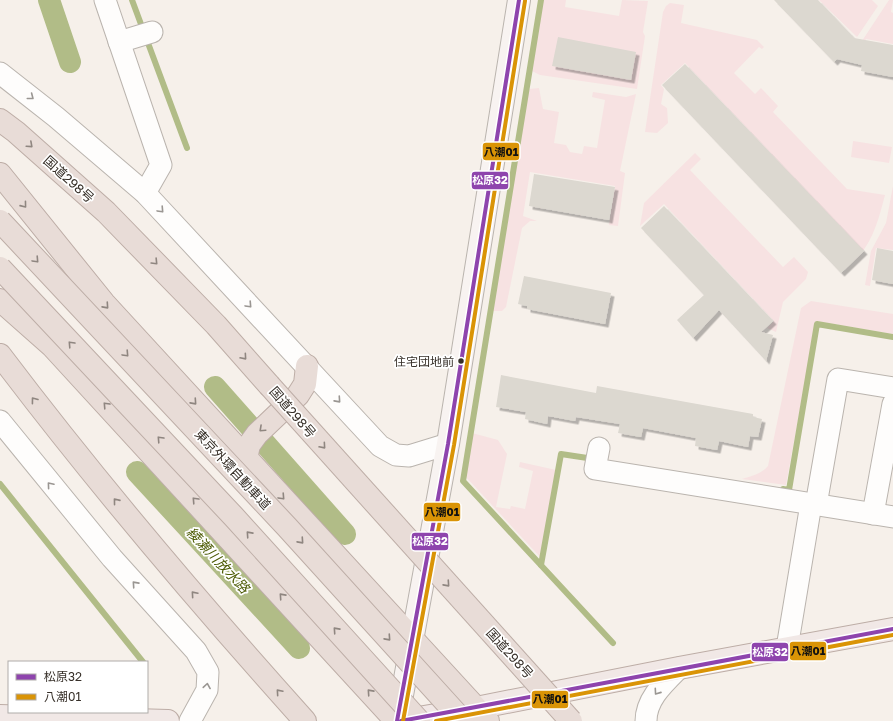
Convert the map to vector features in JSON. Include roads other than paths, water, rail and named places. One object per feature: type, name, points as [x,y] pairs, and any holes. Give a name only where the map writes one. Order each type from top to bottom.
[{"type":"highway","name":"国道298号","points":[[0,120],[16,132],[106,212],[216,325],[269,386],[571,721]]},
{"type":"highway","points":[[0,174],[104,303],[246,459],[412,637],[476,717]]},
{"type":"highway","name":"東京外環自動車道","points":[[0,221],[287,527],[476,717]]},
{"type":"highway","points":[[0,268],[228,512],[419,721]]},
{"type":"highway","points":[[0,300],[52,346],[397,721]]},
{"type":"highway","points":[[0,356],[54,426],[140,532],[305,721]]},
{"type":"highway","points":[[246,459],[249,445],[257,434],[298,396],[305,384],[307,366]]},
{"type":"main road","points":[[400,721],[476,717],[679,668],[893,629]]},
{"type":"main road","points":[[0,716],[168,721]]},
{"type":"street","points":[[105,0],[160,164],[145,193]]},
{"type":"street","points":[[397,721],[448,444],[519,0]]},
{"type":"street","points":[[119,42],[147,34]]},
{"type":"street","points":[[0,73],[56,117],[145,193],[380,446],[396,455],[409,456],[448,444]]},
{"type":"street","points":[[787,648],[838,379],[893,388]]},
{"type":"street","points":[[599,448],[595,469],[883,516],[893,404]]},
{"type":"street","points":[[0,421],[112,558],[196,651],[208,672],[207,690],[190,721]]},
{"type":"street","points":[[646,721],[646,713],[657,691],[679,668]]},
{"type":"waterway","name":"綾瀬川放水路","points":[[49,0],[70,62]]},
{"type":"waterway","points":[[132,0],[187,148]]},
{"type":"waterway","points":[[541,0],[463,481],[613,643]]},
{"type":"waterway","points":[[783,489],[789,490],[817,324],[893,337]]},
{"type":"waterway","name":"綾瀬川放水路","points":[[215,387],[345,534]]},
{"type":"waterway","points":[[541,565],[561,454],[594,459]]},
{"type":"waterway","name":"綾瀬川放水路","points":[[137,472],[299,648]]},
{"type":"waterway","points":[[0,484],[142,661]]},
{"type":"place","name":"住宅団地前","points":[[461,361]]}]
